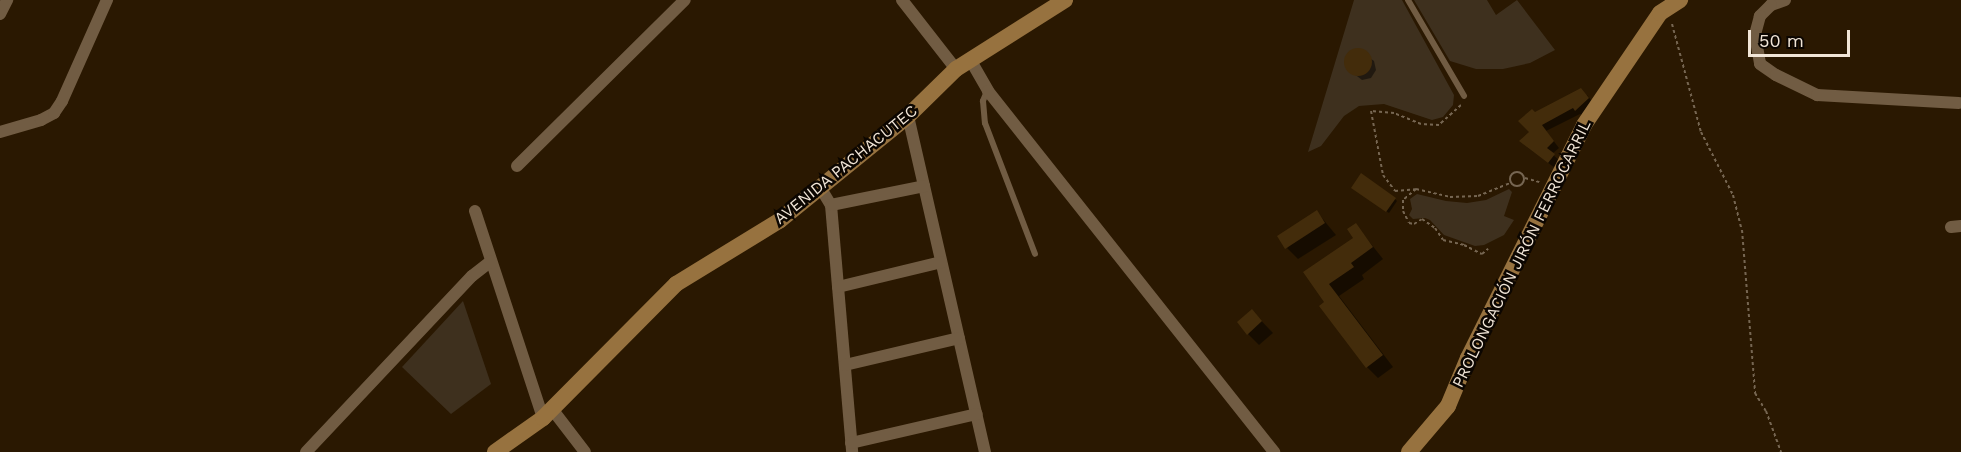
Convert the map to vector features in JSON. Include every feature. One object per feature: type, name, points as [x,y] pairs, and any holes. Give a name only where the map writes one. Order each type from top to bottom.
[{"type":"main road","name":"AVENIDA PACHACUTEC","points":[[495,452],[547,413],[676,284],[779,221],[908,116],[963,65],[1065,0]]},
{"type":"main road","name":"PROLONGACIÓN JIRÓN FERROCARRIL","points":[[1408,452],[1448,406],[1468,358],[1584,125],[1660,13],[1674,4]]},
{"type":"street","points":[[0,14],[7,0]]},
{"type":"street","points":[[0,132],[35,123],[54,113],[62,101],[107,0]]},
{"type":"street","points":[[517,166],[685,0]]},
{"type":"street","points":[[902,0],[988,91],[1274,452]]},
{"type":"street","points":[[1785,0],[1771,5],[1760,16],[1755,35],[1760,64],[1776,75],[1817,95],[1959,103]]},
{"type":"street","points":[[908,116],[986,452]]},
{"type":"street","points":[[831,206],[924,186]]},
{"type":"street","points":[[820,188],[831,206],[852,447],[977,414]]},
{"type":"street","points":[[475,210],[491,261],[547,413],[585,452]]},
{"type":"street","points":[[306,452],[472,276],[491,261]]},
{"type":"street","points":[[838,288],[941,262]]},
{"type":"street","points":[[845,365],[959,338]]},
{"type":"lane","points":[[1408,0],[1464,96]]},
{"type":"lane","points":[[988,91],[983,101],[985,123],[1035,254]]},
{"type":"path","points":[[1674,4],[1701,132],[1733,195],[1742,230],[1755,393],[1769,419],[1780,452]]},
{"type":"path","points":[[1464,96],[1455,113],[1439,125],[1421,124],[1394,113],[1371,111],[1383,176],[1395,191],[1416,189],[1464,198],[1478,196],[1511,183]]},
{"type":"path","points":[[1512,173],[1522,174],[1522,184],[1515,186],[1511,183],[1512,173]]},
{"type":"path","points":[[1416,189],[1403,200],[1403,211],[1409,223],[1414,224],[1424,219],[1443,240],[1482,254],[1488,249]]},
{"type":"shaded area","points":[[1354,0],[1402,0],[1454,95],[1453,105],[1443,117],[1432,120],[1384,104],[1359,106],[1344,116],[1321,146],[1308,152]]},
{"type":"shaded area","points":[[1414,0],[1487,0],[1496,15],[1517,0],[1555,50],[1530,63],[1503,69],[1476,69],[1450,61]]},
{"type":"shaded area","points":[[1509,189],[1512,192],[1504,216],[1514,220],[1504,235],[1484,245],[1475,246],[1444,235],[1430,220],[1413,219],[1409,215],[1412,209],[1410,199],[1417,194],[1467,203],[1486,200]]},
{"type":"shaded area","points":[[463,301],[491,384],[451,414],[402,367]]},
{"type":"building","points":[[1358,48],[1368,52],[1372,62],[1368,72],[1358,76],[1348,72],[1344,62],[1348,52]]},
{"type":"building","points":[[1581,88],[1589,98],[1575,111],[1573,108],[1542,125],[1554,141],[1547,148],[1555,154],[1548,163],[1519,141],[1529,132],[1518,121],[1532,109],[1535,112]]},
{"type":"building","points":[[1361,173],[1396,198],[1386,212],[1351,188]]},
{"type":"building","points":[[1317,210],[1325,223],[1285,249],[1277,236]]},
{"type":"building","points":[[1356,223],[1373,247],[1351,263],[1354,267],[1329,284],[1383,355],[1366,368],[1319,306],[1324,302],[1303,272],[1353,238],[1347,229]]},
{"type":"building","points":[[1252,309],[1262,321],[1247,335],[1237,322]]}]
